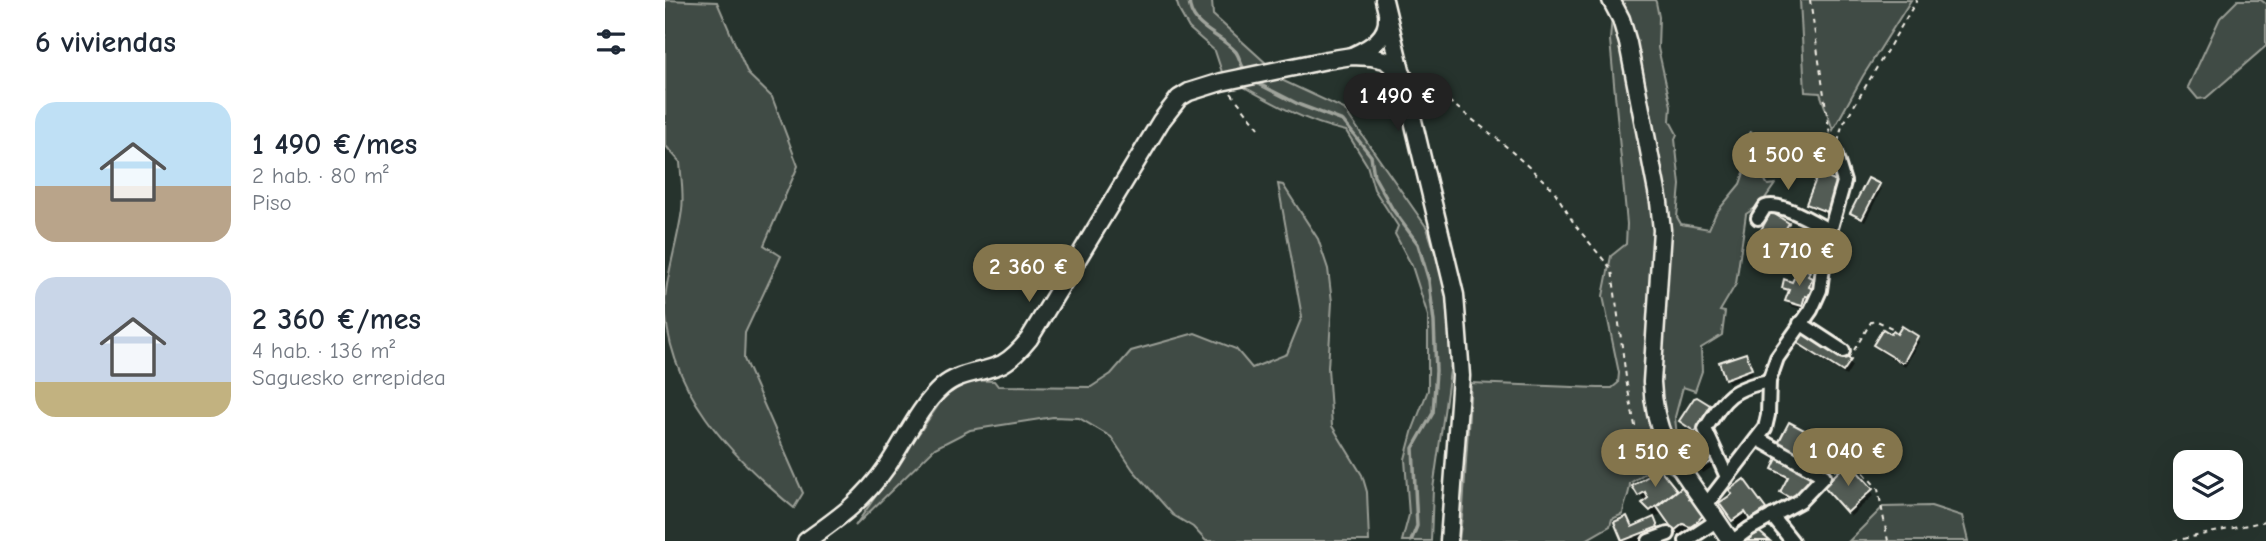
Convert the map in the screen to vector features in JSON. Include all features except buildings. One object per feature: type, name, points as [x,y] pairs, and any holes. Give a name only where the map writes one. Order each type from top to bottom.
[{"type":"street","points":[[1613,2],[1628,43],[1653,163],[1662,230],[1652,382],[1653,406],[1662,438],[1677,467],[1732,541],[1800,501],[1824,476],[1758,439]]},
{"type":"street","points":[[1385,5],[1455,295],[1461,376],[1449,541]]},
{"type":"street","points":[[1359,56],[1376,43],[1388,25],[1385,5]]},
{"type":"street","points":[[806,541],[855,506],[872,487],[929,400],[944,385],[965,374],[1002,364],[1020,351],[1173,106],[1185,94],[1238,78],[1390,51],[1396,47]]},
{"type":"street","points":[[1359,56],[1385,60],[1404,81]]},
{"type":"street","points":[[1706,505],[1765,428],[1769,381],[1777,358],[1811,310],[1821,290],[1826,245],[1844,182],[1835,153]]},
{"type":"street","points":[[1758,218],[1765,207],[1772,205],[1789,210],[1830,230]]},
{"type":"street","points":[[1800,323],[1843,351]]},
{"type":"street","points":[[1727,477],[1705,429],[1722,403],[1734,391],[1747,385],[1769,381]]},
{"type":"street","points":[[1772,516],[1792,541]]},
{"type":"street","points":[[1686,541],[1716,521]]},
{"type":"street","points":[[1649,541],[1669,535]]},
{"type":"path","points":[[1810,0],[1829,134],[1835,153]]},
{"type":"path","points":[[1835,153],[1842,126],[1917,0]]},
{"type":"path","points":[[1404,81],[1441,95],[1509,149],[1553,189],[1575,225],[1612,270],[1627,384],[1637,436],[1659,461]]},
{"type":"path","points":[[1221,82],[1259,128]]},
{"type":"path","points":[[1843,351],[1850,354],[1871,322],[1877,321],[1892,328]]},
{"type":"path","points":[[1824,476],[1830,476],[1851,458],[1878,489],[1888,541]]},
{"type":"path","points":[[2173,541],[2266,521]]},
{"type":"shaded area","points":[[665,0],[717,2],[748,74],[772,97],[798,166],[764,245],[781,256],[745,333],[744,359],[803,493],[794,508],[747,466],[706,418],[689,391],[676,362],[668,332],[665,299],[683,198],[680,162],[665,145]]},
{"type":"shaded area","points":[[1176,0],[1212,0],[1213,15],[1268,65],[1277,78],[1344,109],[1427,228],[1445,284],[1452,357],[1433,489],[1431,541],[1402,541],[1409,515],[1405,459],[1428,390],[1428,316],[1412,266],[1395,234],[1398,226],[1374,189],[1367,165],[1346,131],[1298,115],[1223,75],[1215,51],[1189,28]]},
{"type":"shaded area","points":[[1619,0],[1656,2],[1659,17],[1658,48],[1671,106],[1670,121],[1677,134],[1675,139],[1680,185],[1677,217],[1681,224],[1709,229],[1716,213],[1740,184],[1745,170],[1750,132],[1755,134],[1765,181],[1768,185],[1775,184],[1761,204],[1746,214],[1736,284],[1720,311],[1725,312],[1722,335],[1701,348],[1702,371],[1695,391],[1683,387],[1675,417],[1678,447],[1667,428],[1660,373],[1668,223]]},
{"type":"shaded area","points":[[1800,0],[1911,0],[1833,130],[1820,93],[1805,92]]},
{"type":"shaded area","points":[[2238,0],[2261,0],[2266,4],[2266,46],[2206,98],[2198,99],[2188,87],[2220,18]]},
{"type":"shaded area","points":[[1612,16],[1620,36],[1657,212],[1649,410],[1655,438],[1675,470],[1673,474],[1661,469],[1651,470],[1630,483],[1623,514],[1612,519],[1610,526],[1584,541],[1459,541],[1471,383],[1612,388],[1618,383],[1619,373],[1603,296],[1611,256],[1626,244],[1627,224],[1610,40]]},
{"type":"shaded area","points":[[1278,184],[1283,185],[1318,239],[1328,269],[1332,302],[1328,368],[1332,426],[1362,475],[1367,492],[1369,541],[1206,541],[1193,527],[1173,515],[1133,470],[1111,437],[1079,418],[1053,417],[970,430],[935,448],[855,526],[944,397],[970,380],[994,381],[998,386],[1091,387],[1111,374],[1131,351],[1195,333],[1236,349],[1252,368],[1287,354],[1302,317]]},
{"type":"shaded area","points":[[1931,506],[1962,516],[1968,541],[1849,541],[1883,507]]},
{"type":"waterway","points":[[1189,0],[1195,18],[1236,52],[1246,72]]},
{"type":"waterway","points":[[1253,81],[1300,105],[1343,121],[1371,156],[1374,176],[1393,210],[1418,244],[1429,281],[1436,371],[1433,413],[1413,448],[1417,526],[1411,541]]}]
